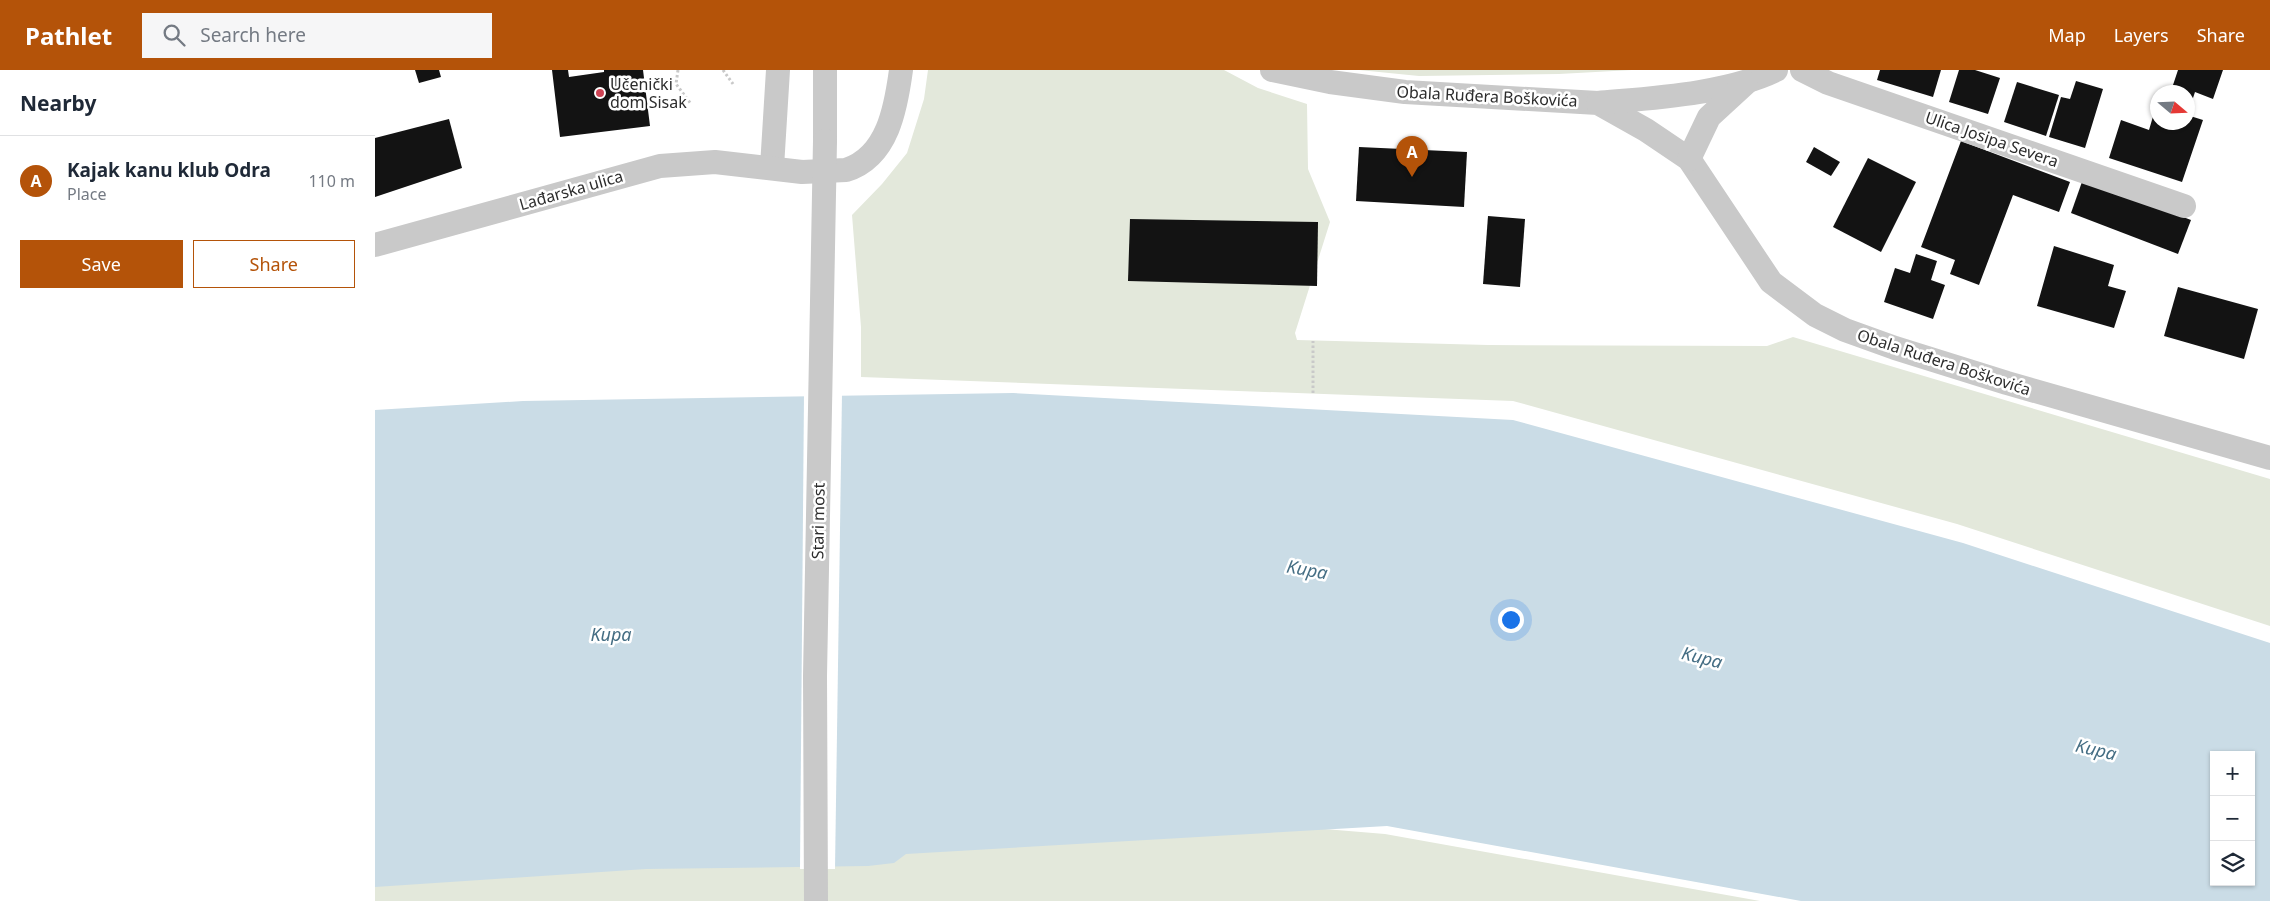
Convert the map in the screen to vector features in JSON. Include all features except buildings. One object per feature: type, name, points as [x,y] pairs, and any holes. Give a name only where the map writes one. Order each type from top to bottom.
[{"type":"street","points":[[779,70],[772,167],[802,172],[847,170],[863,162],[881,141],[888,129],[901,70]]},
{"type":"street","name":"Stari most","points":[[816,901],[815,676],[825,70]]},
{"type":"street","name":"Obala Ruđera Boškovića","points":[[1271,70],[1329,82],[1405,92],[1598,103],[1646,130],[1689,158],[1771,282],[1815,315],[1845,330],[1923,357],[2270,458]]},
{"type":"street","points":[[1598,103],[1691,93],[1750,80],[1775,70]]},
{"type":"street","name":"Ulica Josipa Severa","points":[[1802,70],[1828,82],[2184,206]]},
{"type":"street","points":[[1689,158],[1709,117],[1750,80]]},
{"type":"street","name":"Lađarska ulica","points":[[375,245],[647,168],[715,162],[772,167]]},
{"type":"path","points":[[678,70],[676,84],[691,104]]},
{"type":"path","points":[[723,70],[733,84]]},
{"type":"path","points":[[1313,341],[1313,394]]},
{"type":"shaded area","points":[[928,70],[1224,70],[1258,88],[1307,104],[1308,169],[1330,222],[1295,333],[1297,340],[1488,345],[1767,346],[1793,337],[2270,479],[2270,626],[1957,524],[1513,401],[861,377],[861,327],[852,215],[882,184],[907,153],[924,99]]},
{"type":"shaded area","points":[[1359,70],[1632,70],[1559,74],[1419,76]]},
{"type":"shaded area","points":[[375,779],[959,799],[1385,834],[1760,901],[375,901]]},
{"type":"water","name":"Kupa","points":[[1013,393],[1513,420],[1963,543],[2270,643],[2270,901],[1801,901],[1387,826],[906,854],[894,863],[868,866],[646,869],[375,887],[375,410],[523,401]]},
{"type":"pier","points":[[842,393],[835,869],[800,869],[804,394]]},
{"type":"place","name":"Učenički dom Sisak","points":[[600,93]]},
{"type":"place","name":"Kajak kanu klub Odra","points":[[1412,177]]}]
